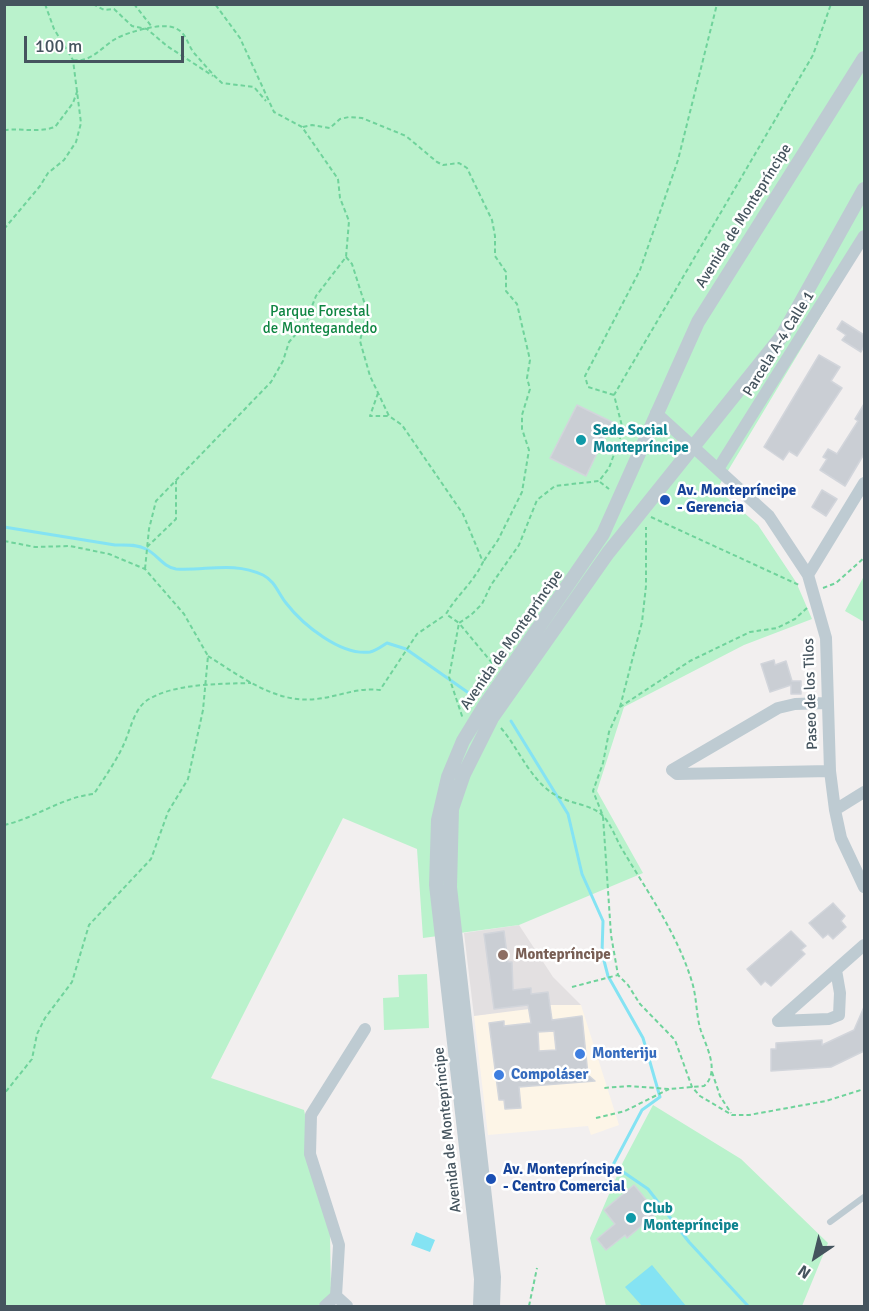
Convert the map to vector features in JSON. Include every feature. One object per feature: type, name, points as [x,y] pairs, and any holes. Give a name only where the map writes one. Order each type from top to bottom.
[{"type":"street","name":"Avenida de Montepríncipe","points":[[480,1306],[481,1279],[436,885],[438,820],[448,777],[463,741],[485,705],[587,560],[620,498],[698,322],[863,62]]},
{"type":"street","name":"Avenida de Montepríncipe","points":[[493,1306],[494,1277],[450,887],[452,809],[475,748],[492,718],[608,553],[643,513],[782,336],[864,189]]},
{"type":"street","name":"Parcela A-4 Calle 1","points":[[718,469],[864,236]]},
{"type":"street","name":"Paseo de los Tilos","points":[[656,413],[769,516],[808,575],[826,638],[830,771],[835,810],[841,838],[864,887]]},
{"type":"street","points":[[808,575],[864,483]]},
{"type":"street","points":[[827,703],[795,704],[778,708],[672,770],[677,774],[830,771]]},
{"type":"street","points":[[835,810],[864,792]]},
{"type":"street","points":[[836,970],[840,993],[839,1015],[829,1019],[778,1021],[864,945]]},
{"type":"street","points":[[325,1306],[336,1296],[339,1245],[310,1154],[311,1115],[365,1029]]},
{"type":"street","points":[[336,1296],[347,1306]]},
{"type":"lane","points":[[462,1104],[467,1109],[479,1136],[473,1163],[468,1169]]},
{"type":"lane","points":[[830,1222],[864,1197]]},
{"type":"path","points":[[4,230],[48,173],[64,160],[76,142],[81,123],[73,60],[54,29],[45,4]]},
{"type":"path","points":[[93,4],[104,10],[114,9],[132,26],[147,29],[167,46],[222,83],[254,87],[273,112],[302,127],[338,179],[340,198],[349,222],[346,257],[316,296],[305,324],[289,342],[283,361],[271,382],[156,501],[148,528],[145,569]]},
{"type":"path","points":[[134,4],[152,27]]},
{"type":"path","points":[[215,4],[240,38],[268,104]]},
{"type":"path","points":[[614,395],[588,387],[585,376],[640,270],[678,160],[717,4]]},
{"type":"path","points":[[599,481],[609,468],[623,430],[614,395],[813,55],[831,4]]},
{"type":"path","points":[[73,60],[82,62],[118,38],[152,27],[175,27],[184,34],[192,51],[222,83]]},
{"type":"path","points":[[4,130],[17,128],[29,132],[55,127],[73,103],[78,88]]},
{"type":"path","points":[[4,541],[35,547],[70,546],[109,554],[145,569],[184,614],[208,656],[251,683],[287,697],[312,700],[365,688],[380,690],[417,634],[446,614],[476,576],[498,540],[522,492],[529,450],[522,429],[522,415],[530,389],[527,378],[530,360],[517,304],[506,291],[506,273],[495,256],[492,220],[467,168],[459,163],[443,165],[436,162],[426,151],[395,130],[349,117],[340,119],[330,128],[312,125],[302,127]]},
{"type":"path","points":[[346,257],[352,264],[367,311],[360,340],[378,393],[389,416],[402,425],[464,514],[483,562]]},
{"type":"path","points":[[378,393],[370,416],[389,416]]},
{"type":"path","points":[[147,549],[176,519],[176,481]]},
{"type":"path","points":[[463,728],[463,712],[449,677],[459,623],[482,604],[491,585],[519,545],[537,500],[555,486],[599,481],[620,498]]},
{"type":"path","points":[[732,1115],[720,1096],[712,1072],[692,983],[680,953],[603,816],[593,791],[603,763],[609,732],[620,707],[642,622],[646,586],[643,513],[815,597]]},
{"type":"path","points":[[620,707],[690,661],[750,632],[777,628],[864,558]]},
{"type":"path","points":[[446,614],[459,623],[501,674]]},
{"type":"path","points":[[4,1094],[32,1059],[37,1034],[45,1018],[72,982],[89,925],[150,859],[168,812],[188,779],[206,684],[208,656]]},
{"type":"path","points":[[4,825],[56,807],[72,796],[94,794],[113,765],[133,719],[146,701],[170,692],[206,684],[251,683]]},
{"type":"path","points":[[498,723],[512,740],[523,762],[540,781],[559,797],[579,803],[603,816]]},
{"type":"path","points":[[603,816],[610,935],[618,975],[640,1004],[675,1040],[692,1087],[700,1096],[732,1115],[749,1115],[826,1101],[864,1089]]},
{"type":"path","points":[[572,987],[618,975]]},
{"type":"path","points":[[603,1088],[629,1086],[669,1089],[704,1086],[712,1072]]},
{"type":"path","points":[[596,1119],[625,1111],[669,1089]]},
{"type":"path","points":[[529,1306],[537,1268]]},
{"type":"shaded area","name":"Montepríncipe","points":[[519,925],[553,977],[581,1005],[550,1005],[551,1013],[530,1016],[529,1009],[474,1016],[464,933]]},
{"type":"shaded area","points":[[550,1005],[581,1005],[619,1125],[591,1135],[588,1126],[488,1135],[474,1016]]},
{"type":"green space","name":"Parque Forestal de Montegandedo","points":[[5,5],[864,5],[864,244],[717,489],[758,525],[796,582],[812,619],[744,645],[624,707],[597,791],[643,873],[519,925],[423,938],[417,849],[343,818],[211,1078],[304,1110],[330,1233],[331,1297],[317,1306],[5,1306]]},
{"type":"green space","points":[[864,576],[864,622],[845,611]]},
{"type":"green space","points":[[427,974],[429,1028],[384,1030],[383,998],[399,997],[398,975]]},
{"type":"green space","points":[[653,1105],[741,1159],[828,1243],[802,1306],[606,1306],[590,1238],[623,1162]]},
{"type":"water","points":[[416,1232],[435,1240],[430,1252],[411,1245]]},
{"type":"water","points":[[652,1265],[686,1306],[642,1306],[625,1287]]},
{"type":"building","points":[[842,321],[864,335],[864,346],[861,352],[842,340],[846,335],[837,329]]},
{"type":"building","points":[[819,355],[840,367],[831,381],[842,388],[797,456],[789,451],[783,460],[764,447]]},
{"type":"building","points":[[864,404],[864,454],[845,486],[820,470],[827,459],[823,457],[828,449],[837,454],[858,421],[855,419]]},
{"type":"building","name":"Sede Social Montepríncipe","points":[[577,405],[612,422],[586,476],[550,458]]},
{"type":"building","points":[[822,490],[837,499],[826,516],[812,507]]},
{"type":"building","points":[[774,660],[775,665],[786,661],[792,681],[801,681],[801,694],[791,694],[791,685],[770,692],[761,664]]},
{"type":"building","points":[[833,903],[845,916],[841,921],[846,927],[833,939],[828,934],[823,938],[809,923]]},
{"type":"building","points":[[504,931],[508,962],[512,962],[513,990],[531,988],[531,994],[548,992],[552,1020],[582,1016],[588,1075],[595,1081],[519,1087],[521,1108],[505,1109],[504,1100],[499,1100],[489,1023],[504,1021],[504,1026],[531,1023],[528,1005],[494,1009],[484,934]],"holes":[[[554,1031],[556,1050],[539,1051],[538,1032]]]},
{"type":"building","points":[[791,931],[806,946],[801,950],[805,954],[771,986],[765,981],[761,985],[747,969]]},
{"type":"building","points":[[864,1007],[864,1051],[831,1067],[771,1071],[771,1049],[776,1049],[776,1043],[822,1040],[822,1045],[854,1030]]},
{"type":"building","name":"Club Montepríncipe","points":[[634,1185],[657,1213],[627,1238],[625,1235],[606,1250],[597,1239],[615,1224],[604,1210]]},
{"type":"waterway","points":[[4,527],[115,545],[139,546],[150,551],[167,566],[176,569],[230,567],[252,571],[271,580],[293,612],[312,629],[335,644],[359,652],[377,650],[387,643],[406,649],[473,696]]},
{"type":"waterway","points":[[511,721],[568,814],[582,874],[603,921],[602,953],[608,976],[643,1038],[660,1097],[642,1110],[613,1165],[648,1189],[689,1242],[748,1306]]},
{"type":"place","name":"Sede Social Montepríncipe","points":[[581,440]]},
{"type":"place","name":"Av. Montepríncipe - Gerencia","points":[[665,500]]},
{"type":"place","name":"Montepríncipe","points":[[503,955]]},
{"type":"place","name":"Monteriju","points":[[580,1054]]},
{"type":"place","name":"Compoláser","points":[[499,1075]]},
{"type":"place","name":"Av. Montepríncipe - Centro Comercial","points":[[491,1179]]},
{"type":"place","name":"Club Montepríncipe","points":[[631,1218]]}]
